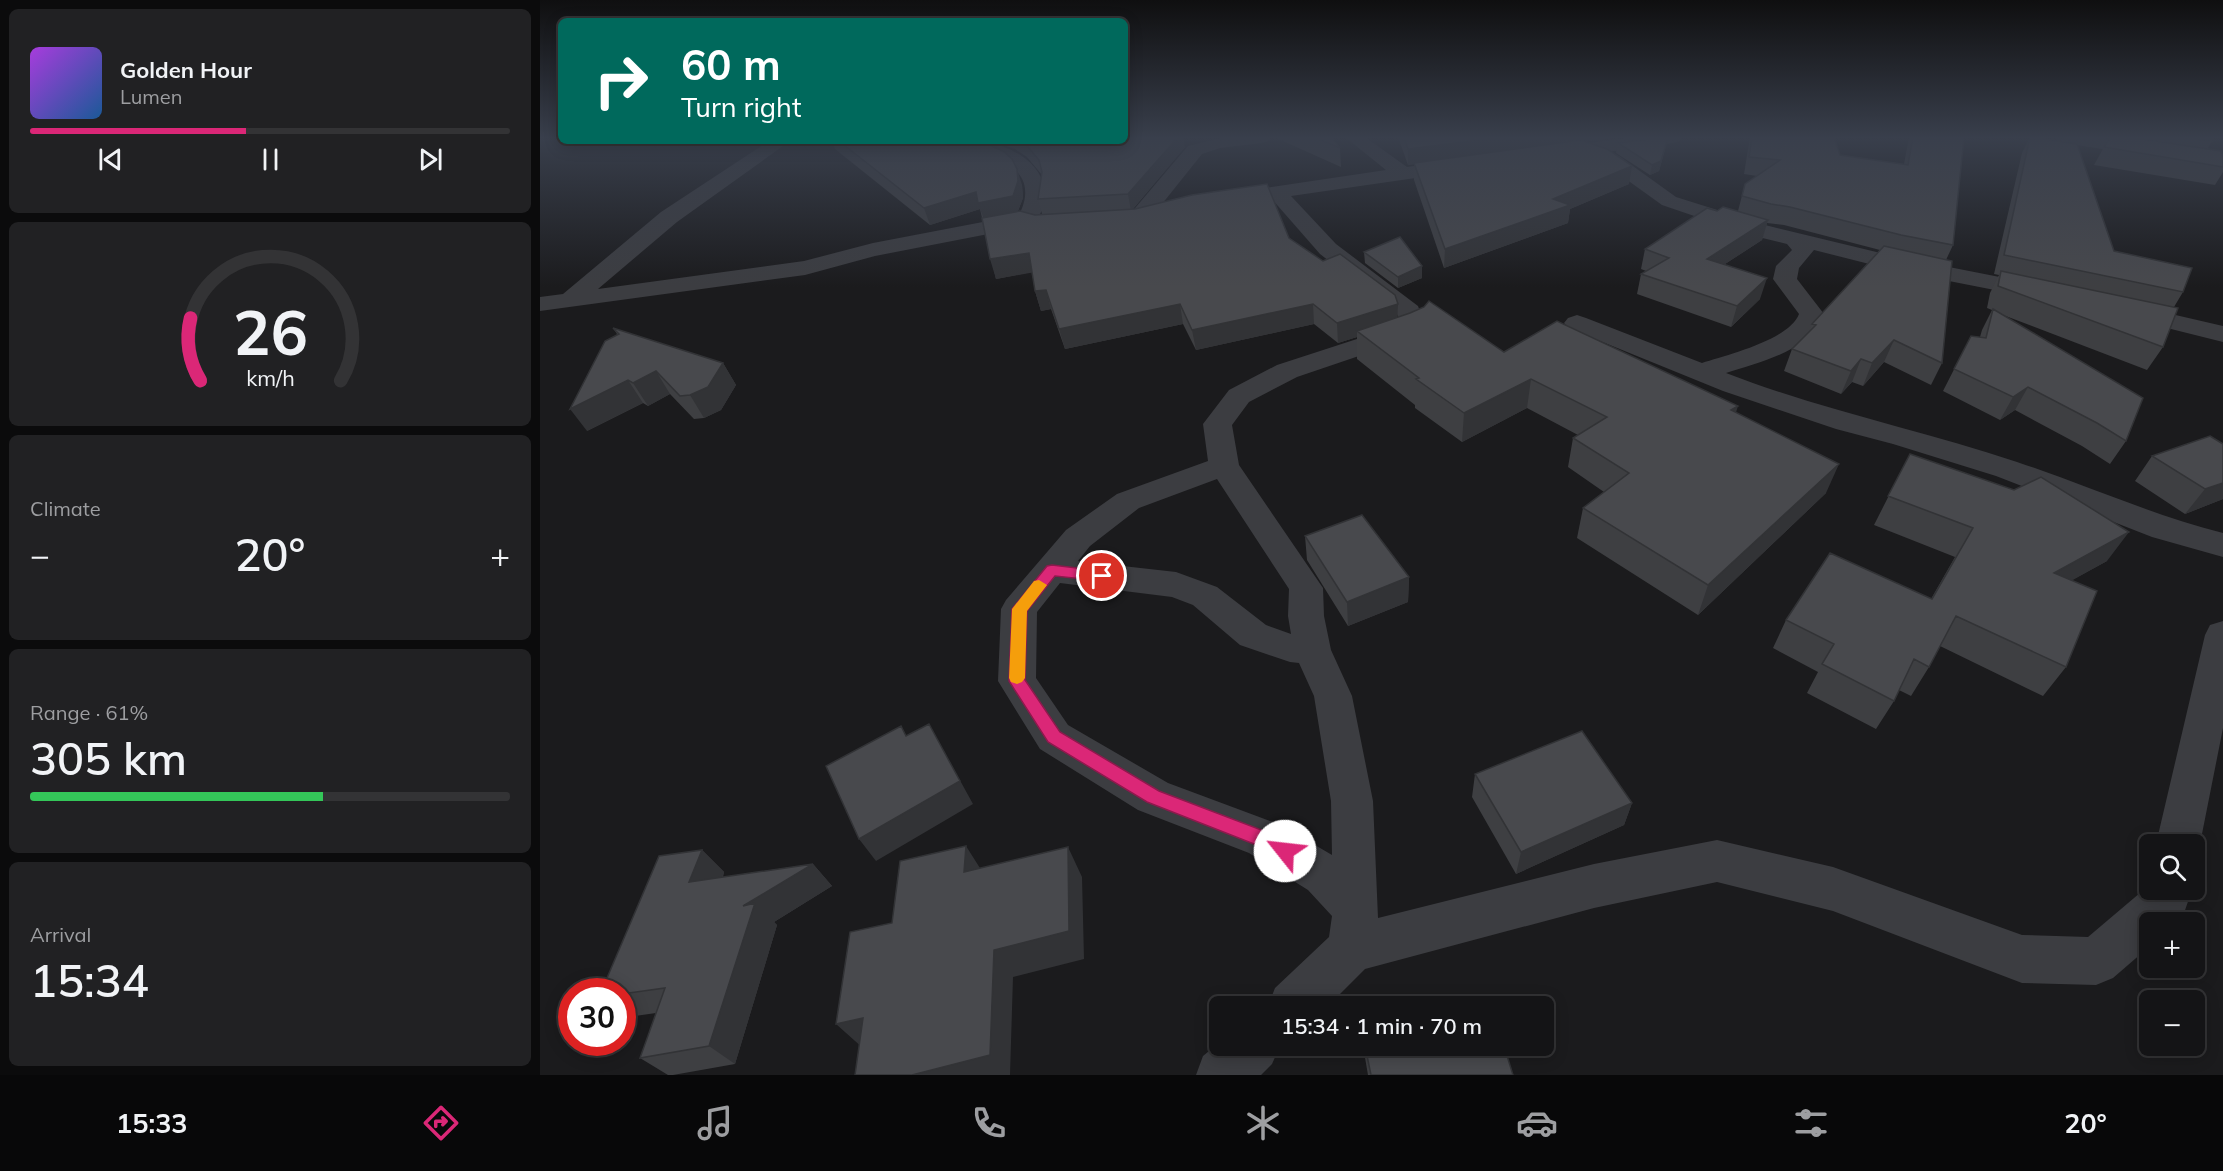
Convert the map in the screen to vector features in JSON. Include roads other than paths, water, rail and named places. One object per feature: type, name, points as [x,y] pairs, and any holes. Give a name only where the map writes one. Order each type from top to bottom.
[{"type":"street","points":[[569,301],[669,217],[713,187]]},
{"type":"street","points":[[1027,220],[1037,206],[1035,187]]},
{"type":"street","points":[[1138,219],[1164,187]]},
{"type":"street","points":[[1240,197],[1302,187]]},
{"type":"street","points":[[1650,187],[1669,201],[1796,241],[2062,297]]},
{"type":"street","points":[[1275,191],[1328,249],[1408,311],[1413,328],[1287,371],[1239,396],[1217,424],[1224,466],[1306,588],[1306,616],[1312,650],[1333,696],[1352,801],[1353,929],[1301,996]]},
{"type":"street","points":[[1116,220],[1138,219],[1171,211]]},
{"type":"street","points":[[540,304],[806,268],[873,250],[1027,220],[1040,225],[1084,222]]},
{"type":"street","points":[[1700,372],[1768,349],[1795,336],[1809,325],[1812,314],[1785,279],[1788,266],[1803,251],[1802,244],[1796,241]]},
{"type":"street","points":[[2106,306],[2223,334]]},
{"type":"street","points":[[1577,322],[1700,372],[1846,423],[1903,436],[2007,469],[2164,529],[2223,545]]},
{"type":"street","points":[[1224,466],[1128,501],[1078,538],[1019,609],[1017,681],[1054,737],[1153,797],[1265,840],[1324,875],[1353,929]]},
{"type":"street","points":[[1052,570],[1176,585],[1205,596],[1253,635],[1290,648],[1312,650]]},
{"type":"street","points":[[2180,834],[2223,634]]},
{"type":"street","points":[[1353,929],[1594,886],[1717,861],[1833,889],[2022,959],[2096,961],[2167,900]]},
{"type":"street","points":[[1222,1075],[1243,1056]]}]
